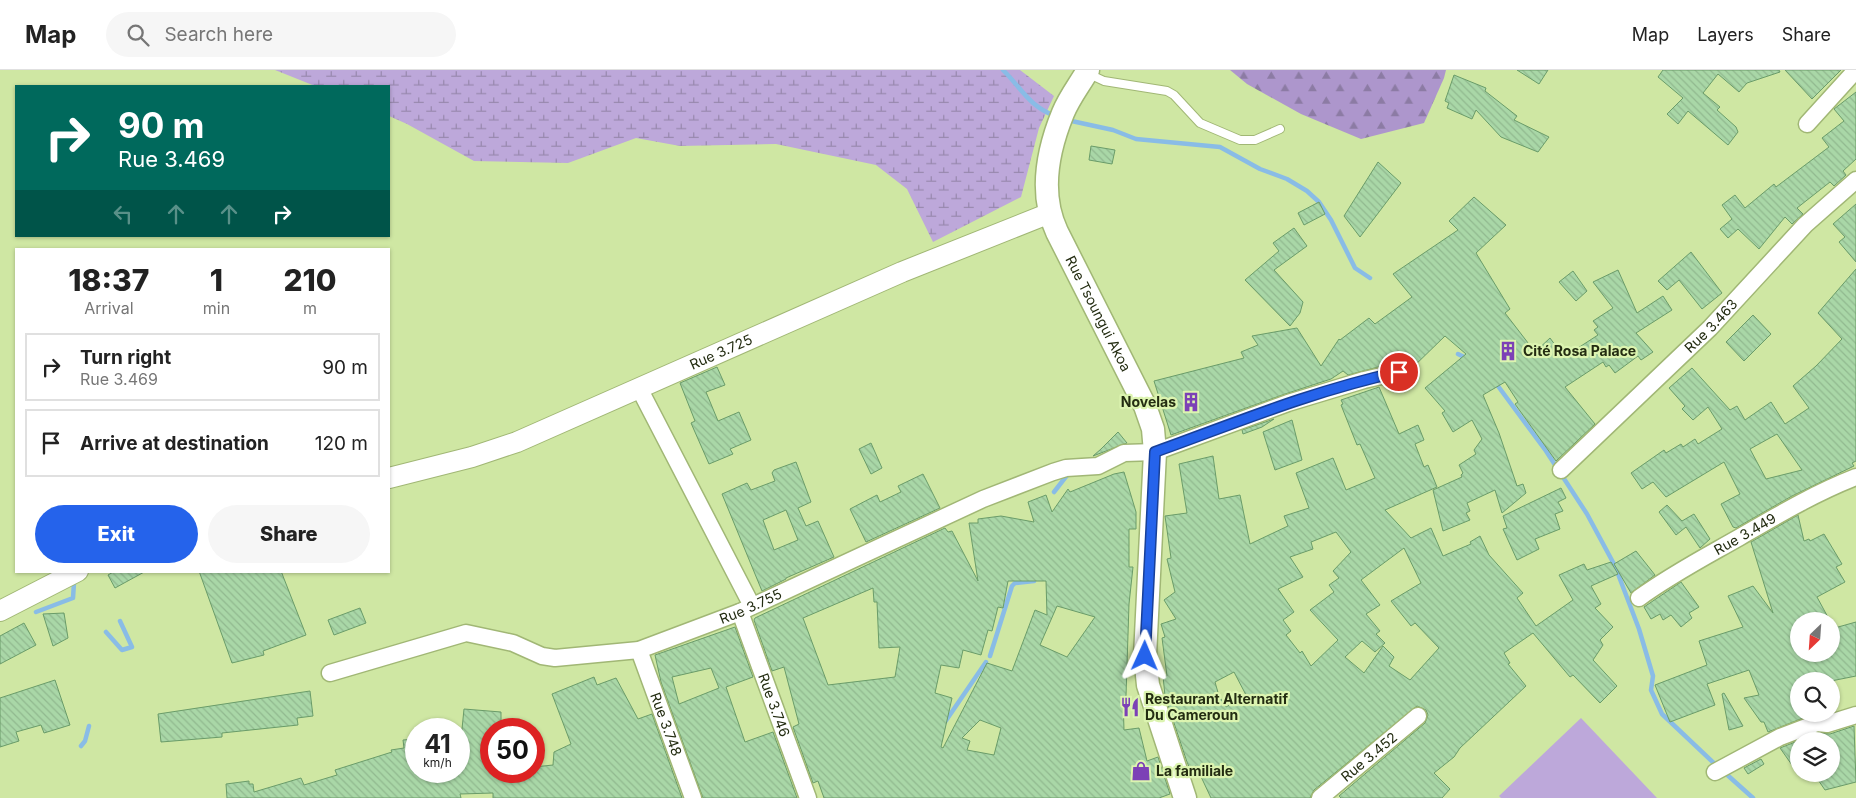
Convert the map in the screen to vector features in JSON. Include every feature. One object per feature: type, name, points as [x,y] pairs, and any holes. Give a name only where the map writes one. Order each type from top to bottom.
[{"type":"main road","name":"Rue Tsoungui Akoa","points":[[1087,71],[1063,113],[1049,158],[1046,180],[1050,213],[1145,406],[1153,429],[1155,452],[1145,656],[1148,685],[1184,798]]},
{"type":"street","points":[[1807,124],[1856,70]]},
{"type":"street","name":"Rue 3.463","points":[[1561,470],[1710,328],[1805,225],[1856,180]]},
{"type":"street","name":"Rue 3.725","points":[[390,478],[472,457],[517,442],[902,272],[1050,213]]},
{"type":"street","name":"Rue 3.755","points":[[330,673],[466,633],[513,643],[542,656],[554,658],[639,650],[746,609],[983,499],[1053,472],[1066,468],[1098,466],[1124,453],[1155,452],[1288,403],[1364,380],[1399,372]]},
{"type":"street","name":"Rue 3.746","points":[[639,388],[746,609],[808,798]]},
{"type":"street","name":"Rue 3.449","points":[[1639,598],[1674,572],[1775,516],[1856,477]]},
{"type":"street","points":[[0,611],[74,573]]},
{"type":"street","name":"Rue 3.748","points":[[639,650],[692,798]]},
{"type":"street","points":[[1715,772],[1780,736],[1817,723],[1827,724],[1856,715]]},
{"type":"street","name":"Rue 3.452","points":[[1320,798],[1418,716]]},
{"type":"lane","points":[[1087,71],[1104,81],[1167,91],[1174,95],[1200,123],[1240,140],[1254,140],[1280,129]]},
{"type":"green space","points":[[275,70],[1020,70],[1054,96],[1039,128],[1021,197],[933,242],[907,189],[876,165],[776,144],[680,146],[636,138],[568,163],[474,161],[390,116],[390,85],[312,85]]},
{"type":"green space","points":[[1230,70],[1446,70],[1424,123],[1361,139],[1301,114],[1247,84]]},
{"type":"green space","points":[[1581,718],[1657,798],[1501,798],[1499,796]]},
{"type":"building","points":[[1517,70],[1548,70],[1539,84]]},
{"type":"building","points":[[1663,70],[1779,70],[1780,72],[1747,83],[1739,92],[1718,74],[1703,93],[1720,107],[1717,110],[1736,127],[1738,132],[1728,145],[1688,111],[1678,124],[1667,114],[1683,98],[1658,77]]},
{"type":"building","points":[[1785,70],[1841,70],[1812,99]]},
{"type":"building","points":[[1454,75],[1486,88],[1485,91],[1517,116],[1514,120],[1549,137],[1538,152],[1501,137],[1476,110],[1472,119],[1447,108],[1449,103],[1445,101]]},
{"type":"building","points":[[1856,92],[1856,159],[1843,171],[1846,175],[1834,186],[1830,182],[1797,208],[1803,214],[1792,224],[1785,217],[1759,249],[1738,229],[1728,238],[1720,229],[1732,219],[1722,205],[1735,195],[1745,208],[1774,184],[1776,187],[1829,147],[1822,138],[1844,121],[1834,109]]},
{"type":"building","points":[[1091,146],[1115,150],[1112,164],[1089,160]]},
{"type":"building","points":[[1378,162],[1401,183],[1360,237],[1344,216]]},
{"type":"building","points":[[1474,197],[1506,225],[1476,253],[1510,309],[1505,313],[1535,352],[1550,338],[1564,357],[1598,335],[1594,330],[1598,327],[1593,321],[1613,308],[1593,282],[1618,270],[1637,313],[1663,296],[1672,310],[1636,333],[1653,352],[1641,360],[1638,356],[1615,373],[1609,365],[1606,367],[1603,362],[1565,387],[1595,424],[1556,461],[1515,404],[1518,402],[1505,382],[1483,395],[1499,433],[1517,486],[1523,484],[1526,493],[1502,513],[1495,490],[1467,503],[1470,511],[1466,513],[1470,520],[1443,531],[1433,490],[1462,477],[1463,473],[1459,465],[1476,454],[1474,450],[1482,439],[1472,420],[1453,432],[1442,413],[1445,411],[1425,388],[1466,354],[1445,336],[1409,371],[1406,365],[1397,362],[1348,375],[1343,371],[1331,379],[1171,435],[1154,381],[1244,358],[1241,352],[1258,345],[1252,336],[1297,328],[1321,366],[1339,339],[1369,318],[1375,324],[1412,297],[1393,274],[1458,230],[1449,221]]},
{"type":"building","points":[[1319,202],[1325,214],[1304,225],[1298,213]]},
{"type":"building","points":[[1856,204],[1856,262],[1839,242],[1845,237],[1833,224]]},
{"type":"building","points":[[1294,228],[1307,246],[1274,270],[1303,302],[1300,313],[1290,326],[1245,280],[1279,251],[1273,243]]},
{"type":"building","points":[[1691,252],[1722,293],[1702,309],[1679,280],[1667,290],[1658,281]]},
{"type":"building","points":[[1856,269],[1856,461],[1852,463],[1854,466],[1792,496],[1736,528],[1733,527],[1721,504],[1740,494],[1724,462],[1666,497],[1653,482],[1642,489],[1631,473],[1664,450],[1666,453],[1681,444],[1683,447],[1695,439],[1698,444],[1722,429],[1708,407],[1693,420],[1682,409],[1685,406],[1669,388],[1692,368],[1730,410],[1737,406],[1745,420],[1771,402],[1785,424],[1809,408],[1793,386],[1842,339],[1818,313]],"holes":[[[1777,434],[1802,470],[1766,479],[1750,449]]]},
{"type":"building","points":[[1573,271],[1587,291],[1576,301],[1559,282]]},
{"type":"building","points":[[1753,315],[1771,334],[1744,361],[1726,342]]},
{"type":"building","points":[[717,367],[725,385],[706,392],[718,421],[739,412],[751,440],[730,449],[733,454],[709,464],[691,423],[695,421],[680,383]]},
{"type":"building","points":[[1379,387],[1399,434],[1418,425],[1424,440],[1415,444],[1424,467],[1428,465],[1437,487],[1385,510],[1411,538],[1431,528],[1443,556],[1471,544],[1470,542],[1480,536],[1489,555],[1523,593],[1517,598],[1536,626],[1573,600],[1559,575],[1584,564],[1587,570],[1611,562],[1618,574],[1591,586],[1601,604],[1595,608],[1613,627],[1600,640],[1603,645],[1593,660],[1617,686],[1600,703],[1573,675],[1570,677],[1533,633],[1504,653],[1510,663],[1508,664],[1526,686],[1460,748],[1454,757],[1434,773],[1450,789],[1442,798],[1341,798],[1339,796],[1425,723],[1428,715],[1426,710],[1417,706],[1314,790],[1310,798],[1211,798],[1196,766],[1190,769],[1187,762],[1165,696],[1163,676],[1167,676],[1162,638],[1165,637],[1161,624],[1176,619],[1164,600],[1175,592],[1167,559],[1171,558],[1165,516],[1187,513],[1179,464],[1213,456],[1219,499],[1240,495],[1250,544],[1288,526],[1284,516],[1309,508],[1296,473],[1333,458],[1346,490],[1375,478],[1360,444],[1357,445],[1341,405],[1343,404],[1341,400]],"holes":[[[1336,532],[1351,552],[1333,571],[1339,578],[1329,585],[1334,592],[1310,610],[1338,640],[1311,666],[1302,651],[1300,653],[1286,635],[1291,631],[1283,620],[1294,612],[1278,589],[1303,577],[1290,557],[1313,549],[1311,542]],[[1404,548],[1421,583],[1391,601],[1411,626],[1415,623],[1439,648],[1410,680],[1389,666],[1394,657],[1383,646],[1364,673],[1345,657],[1362,641],[1375,652],[1385,643],[1376,634],[1380,631],[1366,614],[1380,605],[1361,580]],[[1234,672],[1246,695],[1226,707],[1219,696],[1215,682]]]},
{"type":"building","points":[[1274,419],[1262,427],[1243,434],[1242,430]]},
{"type":"building","points":[[1292,420],[1302,460],[1275,470],[1263,432]]},
{"type":"building","points":[[1118,432],[1127,443],[1093,456],[1101,449]]},
{"type":"building","points":[[871,443],[882,468],[871,474],[859,449]]},
{"type":"building","points":[[796,462],[811,502],[798,508],[806,526],[818,521],[834,557],[786,578],[762,591],[722,494],[747,483],[751,490],[775,481],[772,473],[774,470]],"holes":[[[786,510],[798,540],[774,550],[763,520]]]},
{"type":"building","points":[[1124,472],[1136,512],[1136,529],[1129,529],[1129,567],[1133,567],[1129,604],[1126,696],[1123,697],[1124,730],[1139,728],[1147,761],[1158,757],[1170,794],[1159,798],[824,798],[818,781],[813,783],[793,727],[799,724],[784,667],[772,671],[754,620],[755,618],[945,528],[948,532],[952,531],[978,581],[969,523],[978,523],[978,519],[1001,516],[1034,522],[1028,502],[1046,495],[1052,512],[1068,489],[1070,492],[1114,474]],"holes":[[[1008,581],[1046,581],[1047,615],[1035,610],[1012,671],[987,663],[943,748],[941,747],[952,698],[935,693],[941,665],[959,668],[963,650],[981,655],[988,630],[992,631],[998,607],[1003,608]],[[873,588],[874,602],[877,602],[879,648],[900,647],[895,677],[828,685],[803,618]],[[1057,606],[1095,617],[1067,657],[1040,645]],[[980,720],[1001,728],[994,755],[967,750],[970,741],[962,738]]]},
{"type":"building","points":[[923,474],[940,508],[866,542],[850,509],[877,495],[880,502],[901,492],[898,486]]},
{"type":"building","points":[[1561,488],[1566,498],[1558,502],[1563,511],[1555,514],[1560,529],[1535,539],[1539,549],[1517,560],[1503,529],[1507,528],[1503,516]]},
{"type":"building","points":[[1667,505],[1682,521],[1694,514],[1710,539],[1700,548],[1686,527],[1676,535],[1659,512]]},
{"type":"building","points":[[1798,515],[1804,541],[1809,539],[1810,541],[1824,534],[1842,564],[1836,567],[1845,582],[1817,597],[1825,612],[1790,612],[1790,662],[1840,662],[1840,626],[1856,622],[1856,676],[1840,679],[1840,672],[1790,672],[1790,722],[1793,722],[1768,732],[1764,722],[1761,722],[1744,698],[1759,695],[1749,670],[1707,684],[1715,705],[1670,722],[1655,685],[1707,665],[1699,641],[1743,627],[1728,596],[1753,586],[1773,613],[1751,542]]},
{"type":"building","points":[[1636,551],[1655,575],[1631,593],[1614,564]]},
{"type":"building","points":[[112,573],[142,573],[115,588],[108,575]]},
{"type":"building","points":[[200,573],[282,573],[306,635],[263,651],[264,655],[232,663]]},
{"type":"building","points":[[1681,582],[1699,607],[1689,613],[1692,618],[1681,627],[1671,615],[1663,620],[1660,614],[1651,619],[1644,607]]},
{"type":"building","points":[[360,608],[366,623],[334,635],[328,620]]},
{"type":"building","points":[[64,613],[68,638],[53,646],[43,614]]},
{"type":"building","points":[[24,623],[36,645],[0,664],[0,636]]},
{"type":"building","points":[[735,627],[753,677],[726,687],[745,742],[773,732],[797,798],[703,798],[661,682],[655,655]],"holes":[[[711,668],[719,688],[679,704],[672,677]]]},
{"type":"building","points":[[594,677],[597,685],[616,678],[638,719],[652,714],[682,798],[493,798],[493,793],[460,794],[461,798],[227,798],[226,784],[249,781],[249,784],[253,784],[254,792],[301,778],[304,785],[337,775],[335,770],[392,752],[391,750],[404,748],[403,740],[405,740],[405,783],[470,783],[470,718],[463,718],[464,709],[501,712],[501,718],[480,718],[480,783],[545,783],[545,766],[553,765],[554,752],[571,744],[552,694]]},
{"type":"building","points":[[55,680],[70,725],[44,733],[41,725],[16,732],[19,741],[0,747],[0,698]]},
{"type":"building","points":[[310,691],[313,716],[297,718],[298,725],[222,733],[222,737],[161,742],[158,714]]},
{"type":"building","points":[[1724,693],[1743,726],[1729,730],[1722,694]]},
{"type":"building","points":[[1854,726],[1856,782],[1825,790],[1820,782],[1840,782],[1840,732],[1836,732]]},
{"type":"building","points":[[1790,744],[1790,762],[1780,748]]},
{"type":"building","points":[[1761,759],[1764,764],[1748,774],[1744,768]]},
{"type":"waterway","points":[[1003,70],[1032,102],[1055,116]]},
{"type":"waterway","points":[[1067,120],[1113,130],[1136,139],[1220,147],[1260,169],[1287,179],[1307,191],[1319,202],[1331,220],[1355,268],[1370,278]]},
{"type":"waterway","points":[[1458,354],[1466,358]]},
{"type":"waterway","points":[[1495,382],[1546,451],[1587,514],[1615,566],[1639,629],[1653,676],[1651,690],[1662,714],[1718,767]]},
{"type":"waterway","points":[[1054,492],[1068,474]]},
{"type":"waterway","points":[[990,656],[1012,586],[1015,583],[1034,581]]},
{"type":"waterway","points":[[36,612],[73,598],[74,583]]},
{"type":"waterway","points":[[106,632],[122,650],[132,647],[120,621]]},
{"type":"waterway","points":[[945,722],[986,662]]},
{"type":"waterway","points":[[81,746],[85,741],[89,726]]},
{"type":"waterway","points":[[1724,772],[1753,798]]},
{"type":"place","name":"Cité Rosa Palace","points":[[1508,351]]},
{"type":"place","name":"Novelas","points":[[1191,402]]},
{"type":"place","name":"Restaurant Alternatif Du Cameroun","points":[[1130,707]]},
{"type":"place","name":"La familiale","points":[[1141,771]]},
{"type":"route","points":[[1145,656],[1155,452],[1288,403],[1364,380],[1399,372]]}]
